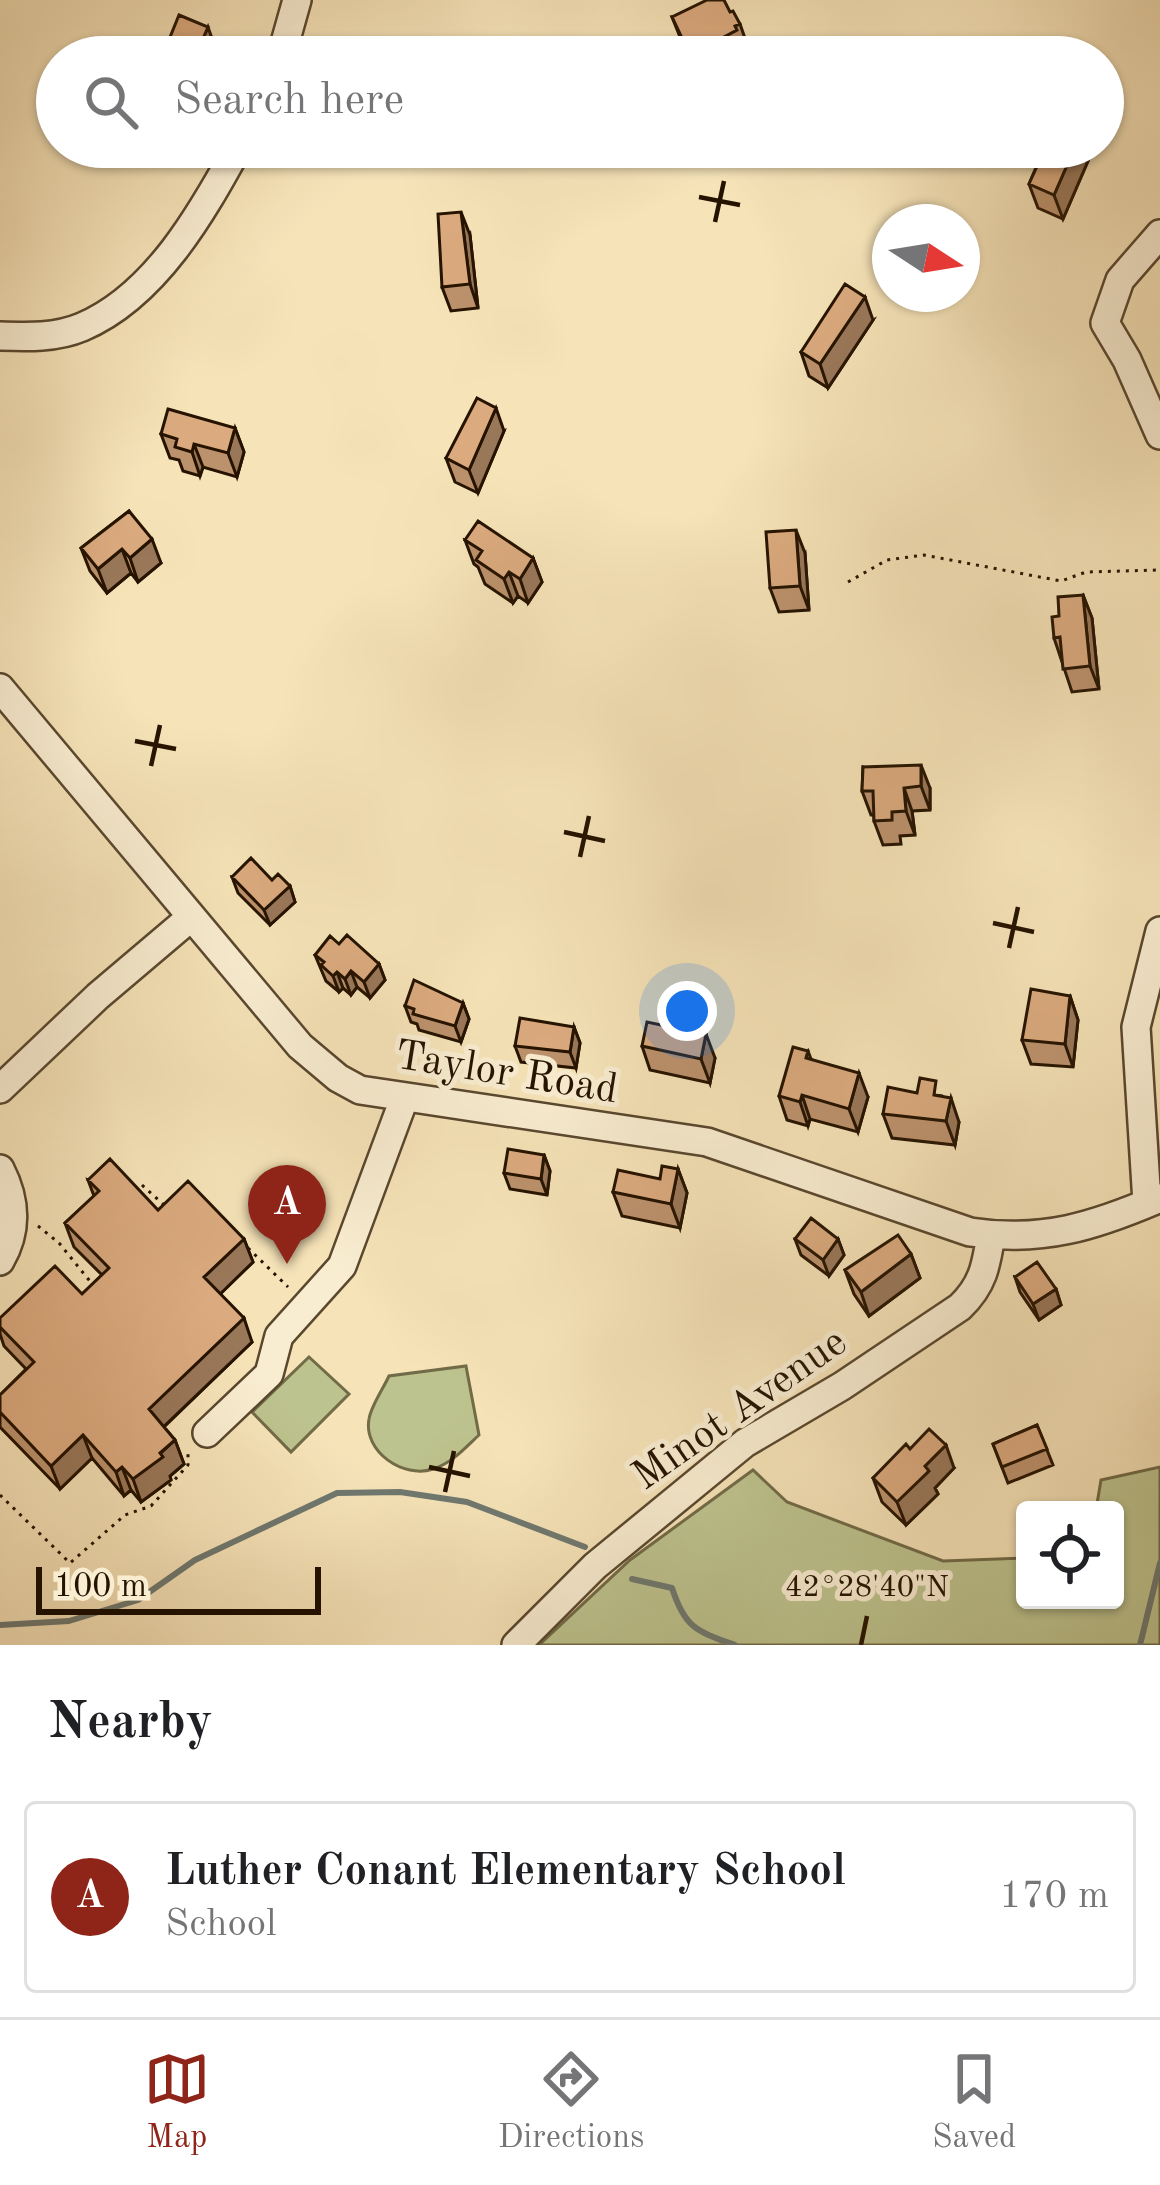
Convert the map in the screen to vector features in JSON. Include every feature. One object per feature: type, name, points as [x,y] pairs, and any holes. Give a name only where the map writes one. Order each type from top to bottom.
[{"type":"street","points":[[287,36],[297,0]]},
{"type":"street","points":[[0,336],[39,338],[82,327],[117,307],[154,274],[225,168]]},
{"type":"street","points":[[1160,234],[1112,292],[1105,323],[1160,435]]},
{"type":"street","name":"Taylor Road","points":[[0,688],[190,918],[319,1064],[360,1090],[707,1142],[970,1232],[991,1235],[1068,1232],[1154,1200]]},
{"type":"street","points":[[0,1089],[190,918]]},
{"type":"street","points":[[1154,1200],[1136,1027],[1160,931]]},
{"type":"street","points":[[207,1433],[268,1374],[279,1336],[342,1266],[404,1099]]},
{"type":"street","points":[[0,1169],[14,1207],[13,1232],[0,1261]]},
{"type":"street","name":"Minot Avenue","points":[[516,1645],[596,1566],[745,1443],[842,1386],[959,1307],[976,1292],[985,1273],[991,1235]]},
{"type":"path","points":[[848,582],[887,560],[924,556],[1061,581],[1086,572],[1160,570]]},
{"type":"path","points":[[142,1185],[171,1211]]},
{"type":"path","points":[[14,1207],[59,1243],[97,1291]]},
{"type":"path","points":[[243,1244],[307,1305]]},
{"type":"path","points":[[0,1495],[70,1563],[125,1515],[151,1506],[188,1466],[187,1453],[207,1433]]},
{"type":"green space","points":[[309,1357],[349,1394],[291,1452],[252,1412]]},
{"type":"green space","points":[[466,1366],[479,1435],[446,1463],[422,1471],[398,1466],[379,1452],[372,1442],[369,1419],[389,1376]]},
{"type":"green space","points":[[1160,1467],[1160,1645],[539,1645],[630,1560],[753,1470],[787,1502],[943,1561],[1016,1558],[1016,1609],[1124,1609],[1124,1501],[1098,1501],[1101,1480]]},
{"type":"building","points":[[707,0],[724,0],[740,24],[726,36],[681,36],[672,17]]},
{"type":"building","points":[[179,15],[208,27],[204,36],[170,36]]},
{"type":"building","points":[[1036,168],[1066,168],[1054,195],[1029,184]]},
{"type":"building","points":[[461,212],[470,284],[442,287],[438,214]]},
{"type":"building","points":[[845,284],[865,297],[820,364],[801,352]]},
{"type":"building","points":[[477,398],[496,408],[469,470],[446,458]]},
{"type":"building","points":[[168,409],[235,428],[228,453],[194,444],[192,452],[175,447],[177,439],[161,434]]},
{"type":"building","points":[[129,511],[152,539],[130,558],[122,549],[98,569],[81,548]]},
{"type":"building","points":[[478,521],[533,558],[520,579],[509,572],[504,579],[476,560],[482,551],[465,540]]},
{"type":"building","points":[[796,530],[800,586],[770,588],[766,532]]},
{"type":"building","points":[[1083,595],[1090,666],[1063,669],[1060,637],[1054,638],[1052,617],[1059,616],[1058,597]]},
{"type":"building","points":[[921,765],[921,786],[904,788],[906,811],[892,812],[892,820],[874,821],[873,791],[862,791],[863,767]]},
{"type":"building","points":[[251,858],[272,880],[278,874],[290,886],[264,910],[232,877]]},
{"type":"building","points":[[347,935],[379,964],[364,982],[351,971],[345,979],[337,972],[333,976],[315,955],[330,936],[339,944]]},
{"type":"building","points":[[414,980],[463,1003],[455,1026],[413,1014],[414,1009],[405,1006]]},
{"type":"building","points":[[1031,989],[1070,996],[1065,1044],[1022,1040]]},
{"type":"building","points":[[663,1014],[706,1034],[701,1059],[642,1046],[647,1022],[661,1025]]},
{"type":"building","points":[[520,1018],[574,1027],[570,1052],[515,1046]]},
{"type":"building","points":[[793,1047],[808,1051],[806,1058],[859,1073],[849,1109],[802,1095],[800,1102],[779,1096]]},
{"type":"building","points":[[920,1078],[936,1081],[934,1095],[951,1098],[946,1121],[883,1114],[888,1087],[917,1093]]},
{"type":"building","points":[[508,1149],[544,1155],[541,1179],[504,1173]]},
{"type":"building","points":[[110,1159],[158,1210],[188,1181],[244,1239],[204,1277],[244,1318],[149,1409],[175,1440],[160,1453],[163,1457],[133,1479],[122,1467],[116,1472],[83,1435],[51,1466],[0,1412],[0,1395],[34,1362],[0,1327],[0,1318],[55,1266],[82,1294],[109,1268],[65,1223],[99,1191],[88,1180]]},
{"type":"building","points":[[662,1166],[678,1169],[671,1204],[613,1192],[618,1170],[660,1179]]},
{"type":"building","points":[[811,1218],[838,1239],[823,1260],[795,1239]]},
{"type":"building","points":[[898,1235],[911,1254],[861,1292],[845,1270]]},
{"type":"building","points":[[1037,1262],[1056,1289],[1033,1304],[1015,1277]]},
{"type":"building","points":[[1037,1425],[1047,1449],[1002,1467],[993,1444]]},
{"type":"building","points":[[929,1429],[946,1445],[925,1466],[929,1471],[897,1502],[873,1478],[906,1444],[910,1449]]},
{"type":"waterway","points":[[0,1625],[69,1621],[138,1600],[195,1560],[337,1493],[400,1492],[467,1502],[585,1547]]},
{"type":"waterway","points":[[1140,1645],[1160,1563]]},
{"type":"waterway","points":[[632,1579],[672,1588],[687,1620],[735,1645]]},
{"type":"place","name":"Luther Conant Elementary School","points":[[287,1264]]}]
